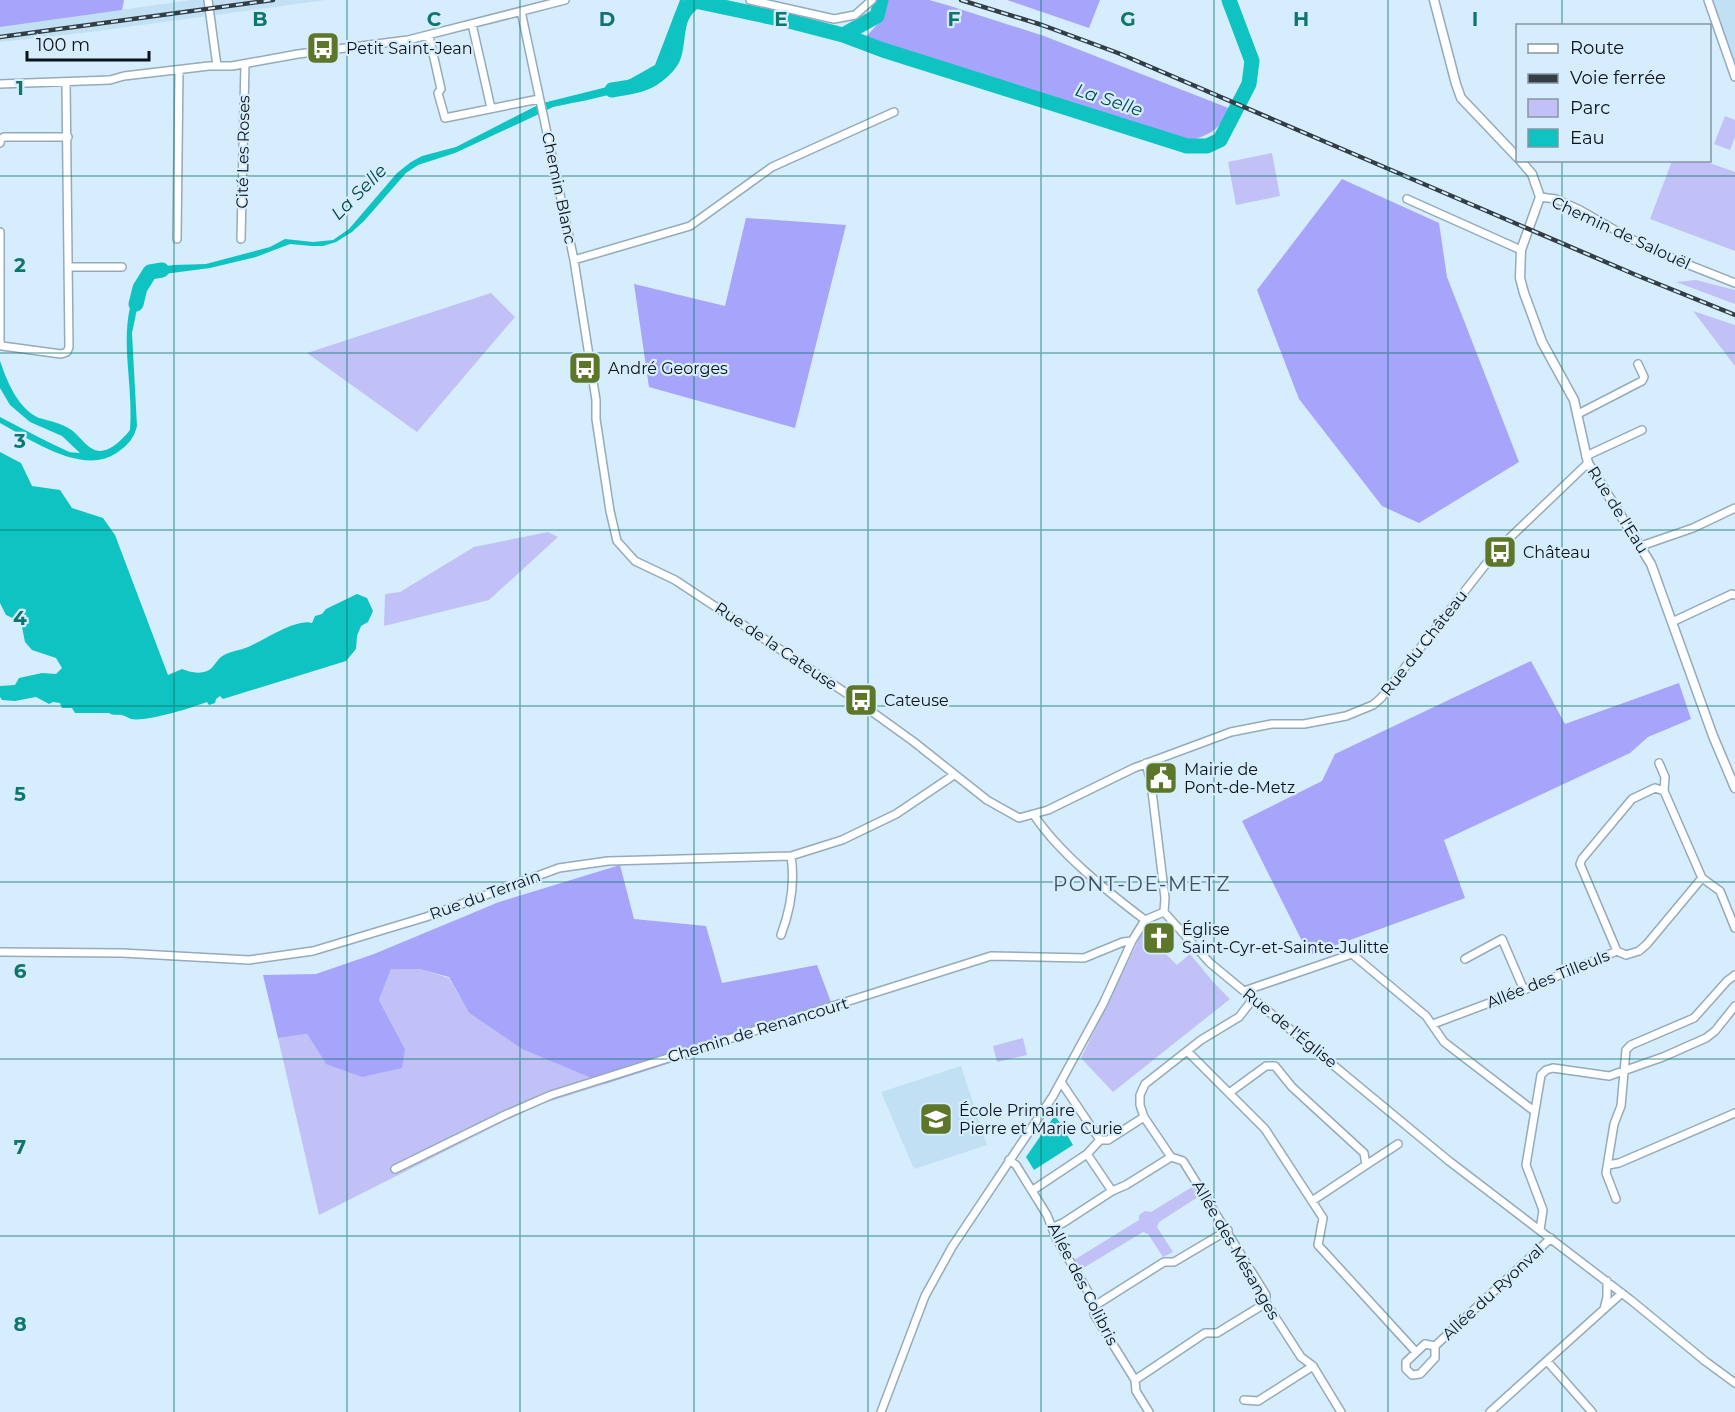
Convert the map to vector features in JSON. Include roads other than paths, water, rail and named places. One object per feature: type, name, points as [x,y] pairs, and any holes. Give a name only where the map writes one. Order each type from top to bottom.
[{"type":"street","points":[[208,0],[217,66]]},
{"type":"street","points":[[0,84],[110,80],[124,76],[245,64],[429,36],[565,0]]},
{"type":"street","points":[[750,0],[834,19],[855,15],[872,0]]},
{"type":"street","points":[[1434,0],[1461,98],[1516,156]]},
{"type":"street","points":[[1708,0],[1735,77]]},
{"type":"street","name":"Chemin Blanc","points":[[521,11],[574,260],[596,400],[596,419],[610,511],[617,541],[625,552]]},
{"type":"street","points":[[472,24],[491,108]]},
{"type":"street","points":[[429,36],[441,88],[438,93],[445,118],[539,101]]},
{"type":"street","name":"Cité Les Roses","points":[[240,239],[245,64]]},
{"type":"street","points":[[177,239],[179,70]]},
{"type":"street","points":[[0,232],[0,342],[2,346],[61,354],[67,352],[69,347],[69,267],[66,83]]},
{"type":"street","points":[[574,260],[690,226],[772,167],[894,112]]},
{"type":"street","points":[[0,143],[4,137],[68,137]]},
{"type":"street","points":[[1521,162],[1534,179],[1540,197]]},
{"type":"street","name":"Rue de l'Eau","points":[[1540,197],[1521,250],[1520,278],[1524,293],[1542,342],[1571,393],[1578,414],[1587,459],[1656,574],[1713,736],[1735,788]]},
{"type":"street","name":"Chemin de Salouël","points":[[1540,197],[1557,199],[1629,238],[1735,283]]},
{"type":"street","points":[[1407,199],[1521,250]]},
{"type":"street","points":[[69,267],[122,267]]},
{"type":"street","points":[[1578,414],[1642,381],[1644,377],[1638,364]]},
{"type":"street","name":"Rue du Château","points":[[1034,815],[1146,763],[1231,732],[1272,724],[1304,724],[1332,719],[1353,714],[1373,705],[1381,698],[1497,550],[1587,459],[1642,430]]},
{"type":"street","points":[[1641,546],[1693,528],[1735,508]]},
{"type":"street","name":"Rue de la Cateuse","points":[[625,552],[646,567],[683,585],[846,693],[914,742],[987,800],[1019,818],[1034,815]]},
{"type":"street","points":[[1672,622],[1732,594],[1735,595]]},
{"type":"street","points":[[881,1412],[925,1296],[952,1247],[1053,1096],[1145,920],[1164,912],[1165,898],[1154,805],[1146,763]]},
{"type":"street","points":[[1659,763],[1665,777],[1664,791],[1702,878],[1720,891],[1735,928]]},
{"type":"street","name":"Rue du Terrain","points":[[0,952],[122,953],[249,960],[313,951],[426,917],[559,868],[608,861],[792,856],[851,836],[896,814],[954,775]]},
{"type":"street","points":[[1617,951],[1580,864],[1632,798],[1655,789],[1664,791]]},
{"type":"street","points":[[1034,815],[1049,836],[1126,906],[1145,920]]},
{"type":"street","points":[[781,935],[788,917],[792,856]]},
{"type":"street","name":"Allée des Tilleuls","points":[[1433,1024],[1524,990],[1617,951],[1626,955],[1644,948],[1702,878]]},
{"type":"street","name":"Rue de l'Église","points":[[1164,912],[1210,963],[1449,1161],[1622,1293],[1735,1383]]},
{"type":"street","points":[[1465,959],[1502,939],[1524,990]]},
{"type":"street","name":"Chemin de Renancourt","points":[[396,1169],[551,1095],[992,956],[1084,958],[1123,942],[1132,941]]},
{"type":"street","points":[[1244,991],[1352,954],[1420,1010],[1433,1024],[1444,1042],[1534,1111]]},
{"type":"street","points":[[1616,1199],[1607,1178],[1608,1165],[1614,1124],[1621,1106],[1625,1054],[1628,1048],[1694,1018],[1735,975]]},
{"type":"street","points":[[1032,1190],[1087,1154],[1100,1140],[1108,1140],[1144,1117],[1140,1095],[1145,1084],[1201,1040],[1239,1017],[1253,999]]},
{"type":"street","points":[[1540,1230],[1543,1210],[1526,1165],[1538,1081],[1544,1072],[1549,1068],[1558,1068],[1604,1076],[1624,1072],[1706,1038],[1735,1006]]},
{"type":"street","points":[[1188,1052],[1265,1129],[1323,1218],[1318,1245],[1416,1352]]},
{"type":"street","points":[[1229,1093],[1266,1066],[1275,1066],[1292,1088],[1364,1153],[1366,1166]]},
{"type":"street","points":[[1061,1082],[1100,1140]]},
{"type":"street","points":[[1608,1165],[1619,1163],[1735,1113]]},
{"type":"street","name":"Allée des Mésanges","points":[[1144,1117],[1171,1157],[1183,1161],[1266,1294],[1266,1303],[1301,1358],[1313,1366],[1341,1412]]},
{"type":"street","points":[[1312,1201],[1398,1144]]},
{"type":"street","points":[[1087,1154],[1112,1191]]},
{"type":"street","points":[[1053,1227],[1171,1157]]},
{"type":"street","name":"Allée des Colibris","points":[[1009,1160],[1016,1165],[1053,1227],[1056,1238],[1096,1305],[1094,1314],[1135,1380],[1136,1391],[1149,1412]]},
{"type":"street","points":[[1096,1305],[1164,1262],[1174,1262],[1228,1230]]},
{"type":"street","name":"Allée du Ryonval","points":[[1435,1346],[1425,1344],[1406,1362],[1406,1369],[1412,1375],[1420,1374],[1435,1358],[1435,1346],[1551,1238]]},
{"type":"street","points":[[1603,1311],[1607,1297],[1606,1281]]},
{"type":"street","points":[[1490,1412],[1622,1293]]},
{"type":"street","points":[[1135,1380],[1205,1333],[1217,1333],[1266,1303]]},
{"type":"street","points":[[1546,1361],[1592,1412]]},
{"type":"street","points":[[1244,1400],[1258,1401],[1313,1366]]},
{"type":"water","points":[[680,0],[684,0],[671,47],[658,70],[636,85],[623,90],[545,111],[543,103],[623,83],[655,65]]},
{"type":"water","points":[[538,105],[539,114],[455,153],[418,165],[406,173],[364,221],[336,242],[323,246],[290,244],[256,257],[210,268],[149,276],[142,285],[132,333],[137,426],[130,441],[118,452],[104,459],[74,458],[42,446],[0,423],[0,417],[67,452],[80,453],[62,436],[30,422],[10,405],[0,388],[0,361],[14,394],[32,414],[67,427],[96,451],[113,446],[130,430],[127,330],[129,311],[144,270],[173,265],[206,264],[270,247],[285,239],[313,242],[333,240],[349,229],[397,173],[411,162],[422,156],[456,147]]},
{"type":"water","points":[[0,452],[21,463],[32,486],[60,490],[72,508],[103,518],[115,535],[168,675],[182,669],[206,672],[224,655],[248,647],[297,624],[312,623],[315,616],[357,594],[367,598],[373,611],[368,622],[361,626],[356,649],[346,661],[223,699],[220,696],[215,703],[209,705],[207,702],[158,717],[131,719],[109,713],[75,713],[72,708],[62,708],[60,703],[49,704],[36,697],[15,701],[2,700],[0,686],[15,685],[19,678],[42,673],[56,674],[62,668],[56,658],[32,650],[25,642],[21,622],[6,615],[0,603]]},
{"type":"water","points":[[1055,1115],[1073,1145],[1034,1170],[1026,1157]]},
{"type":"waterway","name":"La Selle","points":[[612,90],[644,83],[666,68],[674,55],[681,19],[688,7],[695,1],[843,35],[877,16],[881,0]]},
{"type":"waterway","name":"La Selle","points":[[843,35],[883,50],[1187,146],[1207,146],[1220,140],[1249,84],[1252,61],[1229,0]]},
{"type":"waterway","name":"La Selle","points":[[136,304],[140,288],[150,272],[162,270]]},
{"type":"waterway","name":"La Selle","points":[[39,439],[69,453]]},
{"type":"railway","points":[[0,37],[273,0]]},
{"type":"railway","points":[[961,0],[1042,25],[1118,53],[1636,275],[1735,315]]},
{"type":"place","name":"Petit Saint-Jean","points":[[323,48]]},
{"type":"place","name":"André Georges","points":[[585,368]]},
{"type":"place","name":"Château","points":[[1500,552]]},
{"type":"place","name":"Cateuse","points":[[861,700]]},
{"type":"place","name":"Mairie de Pont-de-Metz","points":[[1161,778]]},
{"type":"place","name":"Église Saint-Cyr-et-Sainte-Julitte","points":[[1159,938]]},
{"type":"place","name":"École Primaire Pierre et Marie Curie","points":[[936,1119]]},
{"type":"district","name":"PONT-DE-METZ","points":[[1142,884]]}]
